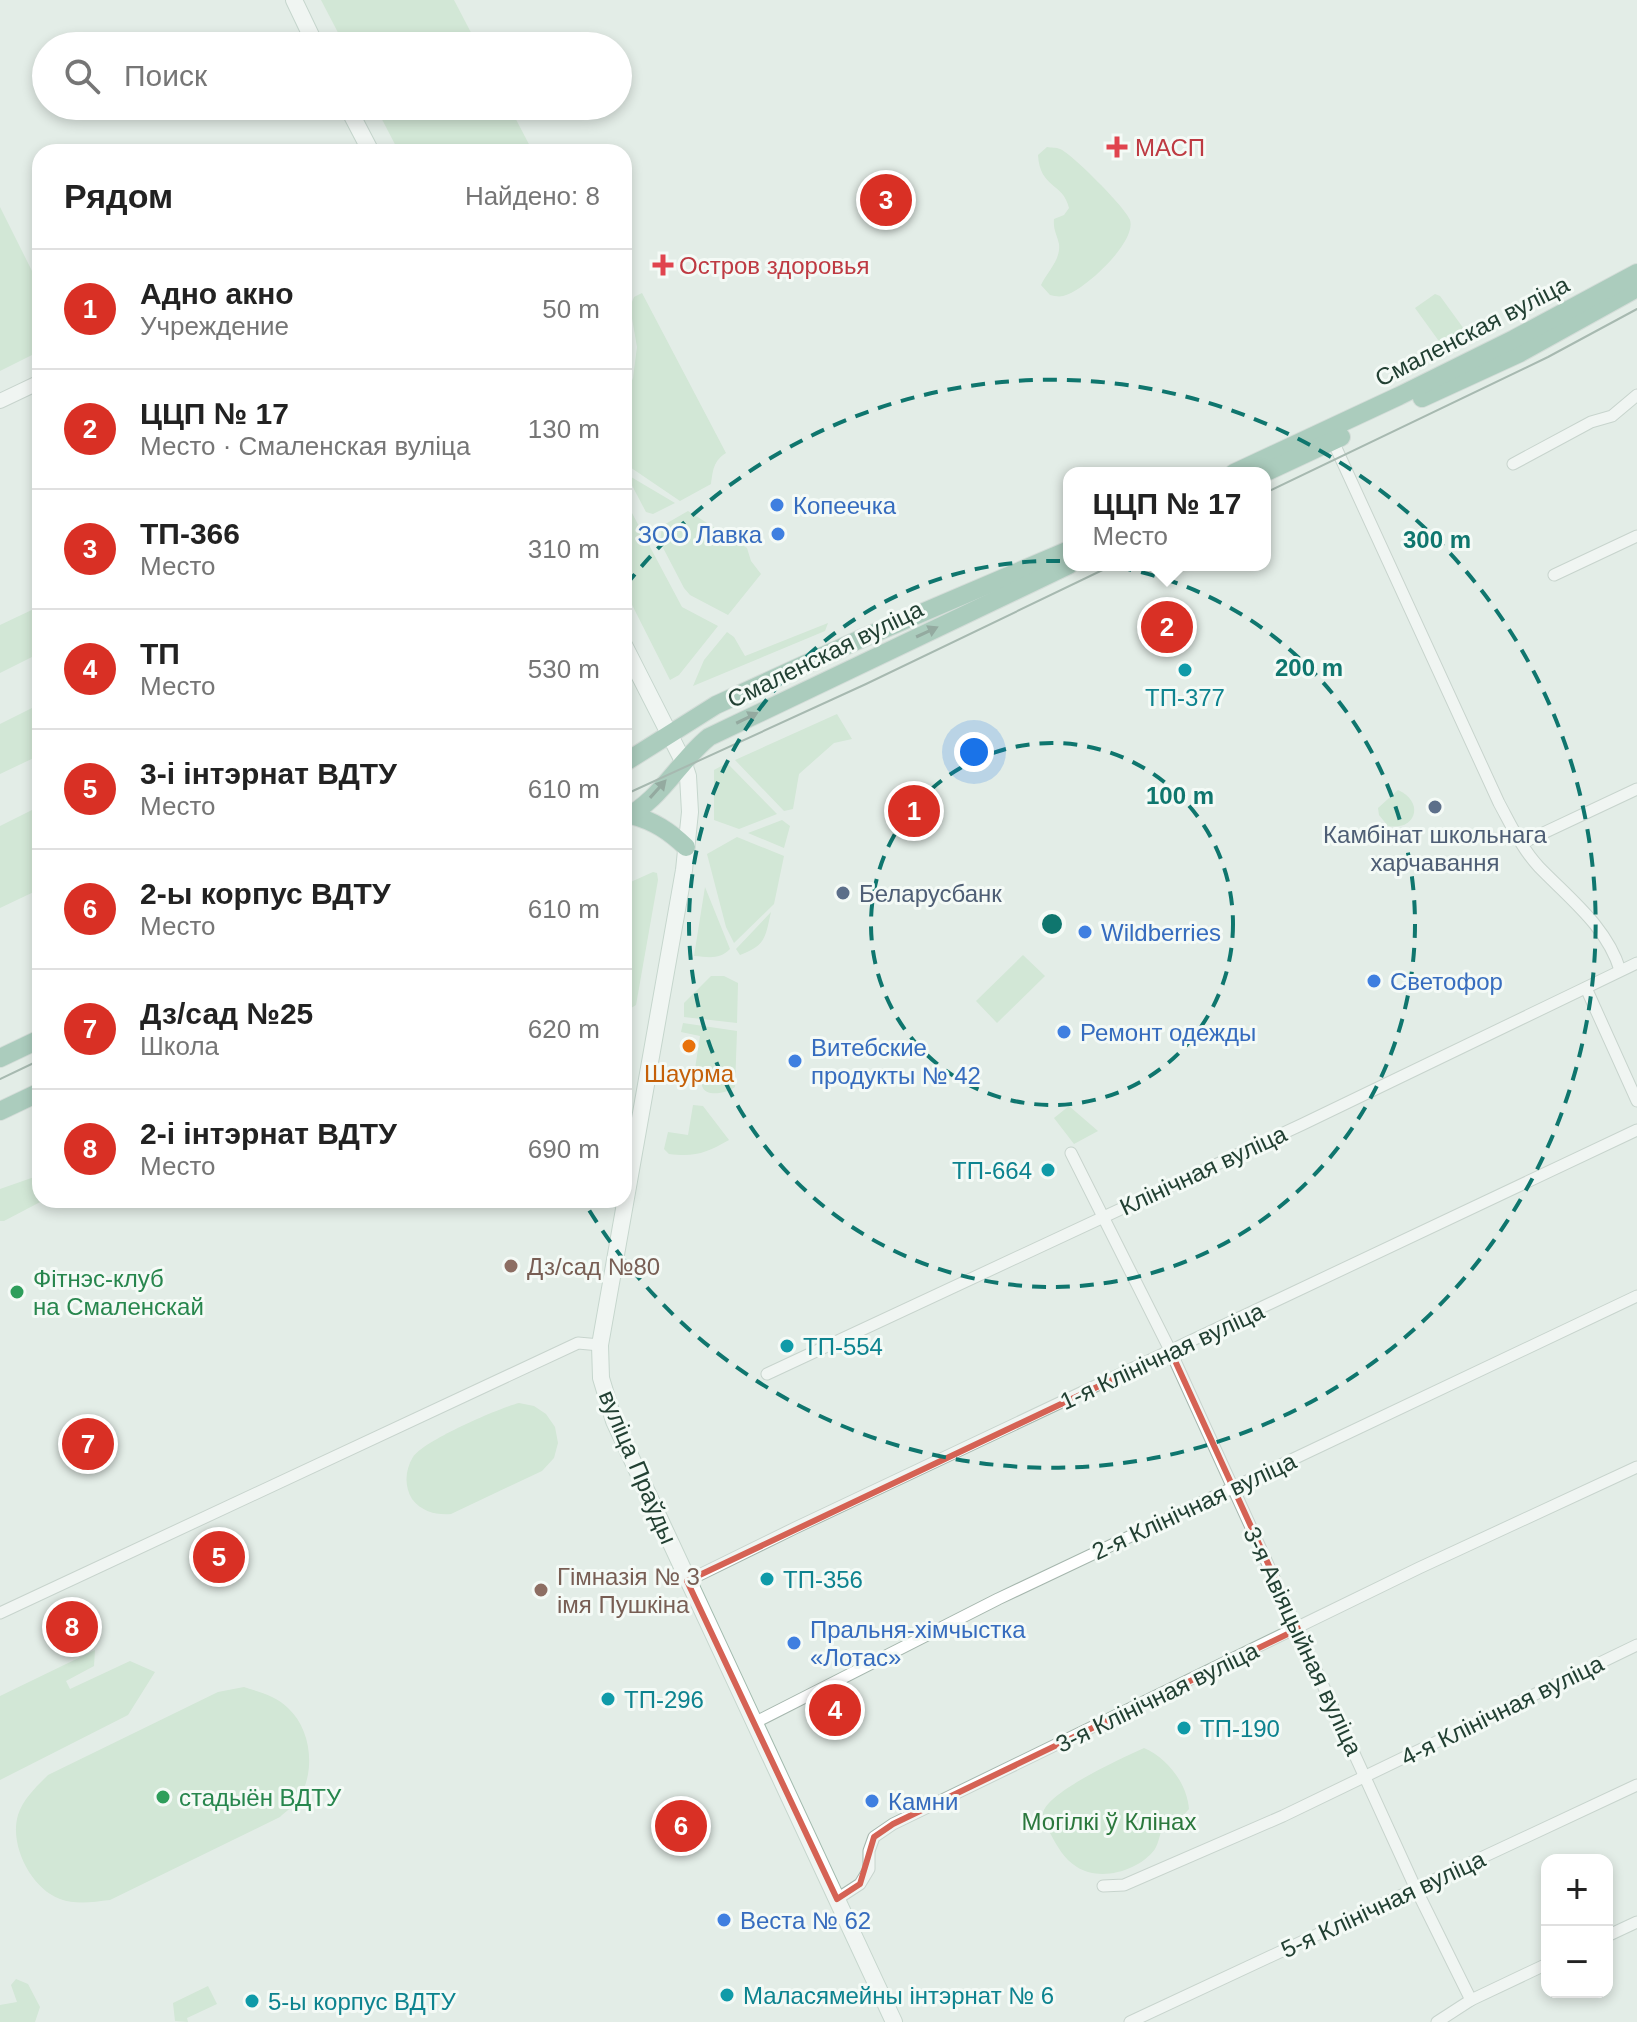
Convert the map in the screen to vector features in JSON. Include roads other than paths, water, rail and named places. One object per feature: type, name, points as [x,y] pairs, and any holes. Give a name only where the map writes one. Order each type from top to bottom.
[{"type":"main road","points":[[294,0],[309,32]]},
{"type":"main road","points":[[354,120],[367,144]]},
{"type":"main road","name":"Смаленская вуліца","points":[[1271,469],[1514,339],[1635,284]]},
{"type":"main road","name":"Смаленская вуліца","points":[[1249,467],[1330,435]]},
{"type":"main road","name":"Смаленская вуліца","points":[[632,758],[716,705],[1063,553]]},
{"type":"main road","name":"Смаленская вуліца","points":[[632,814],[709,737],[1063,568]]},
{"type":"main road","name":"вуліца Праўды","points":[[632,661],[683,761],[690,799],[686,847],[632,1172]]},
{"type":"main road","points":[[632,817],[646,819],[665,828],[686,847]]},
{"type":"main road","points":[[0,1058],[32,1043]]},
{"type":"main road","points":[[0,1111],[32,1096]]},
{"type":"main road","name":"вуліца Праўды","points":[[626,1208],[600,1345],[601,1378],[614,1421],[894,2022]]},
{"type":"street","points":[[0,401],[32,386]]},
{"type":"street","points":[[1513,464],[1591,422],[1612,416],[1637,395]]},
{"type":"street","points":[[1330,435],[1499,803],[1538,866],[1561,887],[1606,939],[1620,970]]},
{"type":"street","points":[[1554,575],[1637,536]]},
{"type":"street","points":[[1522,843],[1637,789]]},
{"type":"street","name":"Клінічная вуліца","points":[[767,1374],[1637,963]]},
{"type":"street","points":[[1586,988],[1637,1101]]},
{"type":"street","name":"1-я Клінічная вуліца","points":[[687,1581],[1637,1130]]},
{"type":"street","name":"3-я Авіяцыйная вуліца","points":[[1071,1153],[1171,1352],[1415,1887],[1471,2000]]},
{"type":"street","name":"2-я Клінічная вуліца","points":[[754,1723],[970,1613],[1637,1296]]},
{"type":"street","points":[[0,1613],[578,1343],[600,1345]]},
{"type":"street","name":"3-я Клінічная вуліца","points":[[837,1899],[860,1884],[869,1869],[869,1851],[874,1837],[893,1824],[1419,1568],[1637,1467]]},
{"type":"street","name":"4-я Клінічная вуліца","points":[[1103,1886],[1124,1885],[1283,1816],[1637,1645]]},
{"type":"street","name":"5-я Клінічная вуліца","points":[[1130,2022],[1637,1785]]},
{"type":"street","points":[[1613,1933],[1637,1922]]},
{"type":"street","points":[[1437,2022],[1471,2000],[1541,1967]]},
{"type":"tram line","points":[[1271,490],[1548,357],[1637,309]]},
{"type":"tram line","points":[[632,791],[866,684],[1101,571]]},
{"type":"tram line","points":[[0,1079],[32,1064]]},
{"type":"place","name":"МАСП","points":[[1117,147]]},
{"type":"place","name":"ТП-366","points":[[886,200]]},
{"type":"place","name":"Остров здоровья","points":[[663,265]]},
{"type":"place","name":"Копеечка","points":[[777,505]]},
{"type":"place","name":"ЗОО Лавка","points":[[778,534]]},
{"type":"place","name":"ЦЦП № 17","points":[[1167,627]]},
{"type":"place","name":"ТП-377","points":[[1185,670]]},
{"type":"place","name":"Камбінат школьнага харчавання","points":[[1435,807]]},
{"type":"place","name":"Адно акно","points":[[914,811]]},
{"type":"place","name":"Беларусбанк","points":[[843,893]]},
{"type":"place","name":"Wildberries","points":[[1085,932]]},
{"type":"place","name":"Светофор","points":[[1374,981]]},
{"type":"place","name":"Ремонт одежды","points":[[1064,1032]]},
{"type":"place","name":"Шаурма","points":[[689,1046]]},
{"type":"place","name":"Витебские продукты № 42","points":[[795,1061]]},
{"type":"place","name":"ТП-664","points":[[1048,1170]]},
{"type":"place","name":"Дз/сад №80","points":[[511,1266]]},
{"type":"place","name":"Фітнэс-клуб на Смаленскай","points":[[17,1292]]},
{"type":"place","name":"ТП-554","points":[[787,1346]]},
{"type":"place","name":"Дз/сад №25","points":[[88,1444]]},
{"type":"place","name":"3-і інтэрнат ВДТУ","points":[[219,1557]]},
{"type":"place","name":"ТП-356","points":[[767,1579]]},
{"type":"place","name":"Гімназія № 3 імя Пушкіна","points":[[541,1590]]},
{"type":"place","name":"2-і інтэрнат ВДТУ","points":[[72,1627]]},
{"type":"place","name":"Пральня-хімчыстка «Лотас»","points":[[794,1643]]},
{"type":"place","name":"ТП-296","points":[[608,1699]]},
{"type":"place","name":"ТП","points":[[835,1710]]},
{"type":"place","name":"ТП-190","points":[[1184,1728]]},
{"type":"place","name":"стадыён ВДТУ","points":[[163,1797]]},
{"type":"place","name":"Камни","points":[[872,1801]]},
{"type":"place","name":"2-ы корпус ВДТУ","points":[[681,1826]]},
{"type":"place","name":"Веста № 62","points":[[724,1920]]},
{"type":"place","name":"Маласямейны інтэрнат № 6","points":[[727,1995]]},
{"type":"place","name":"5-ы корпус ВДТУ","points":[[252,2001]]},
{"type":"park label","name":"Могілкі ў Клінах","points":[[1109,1821]]}]
